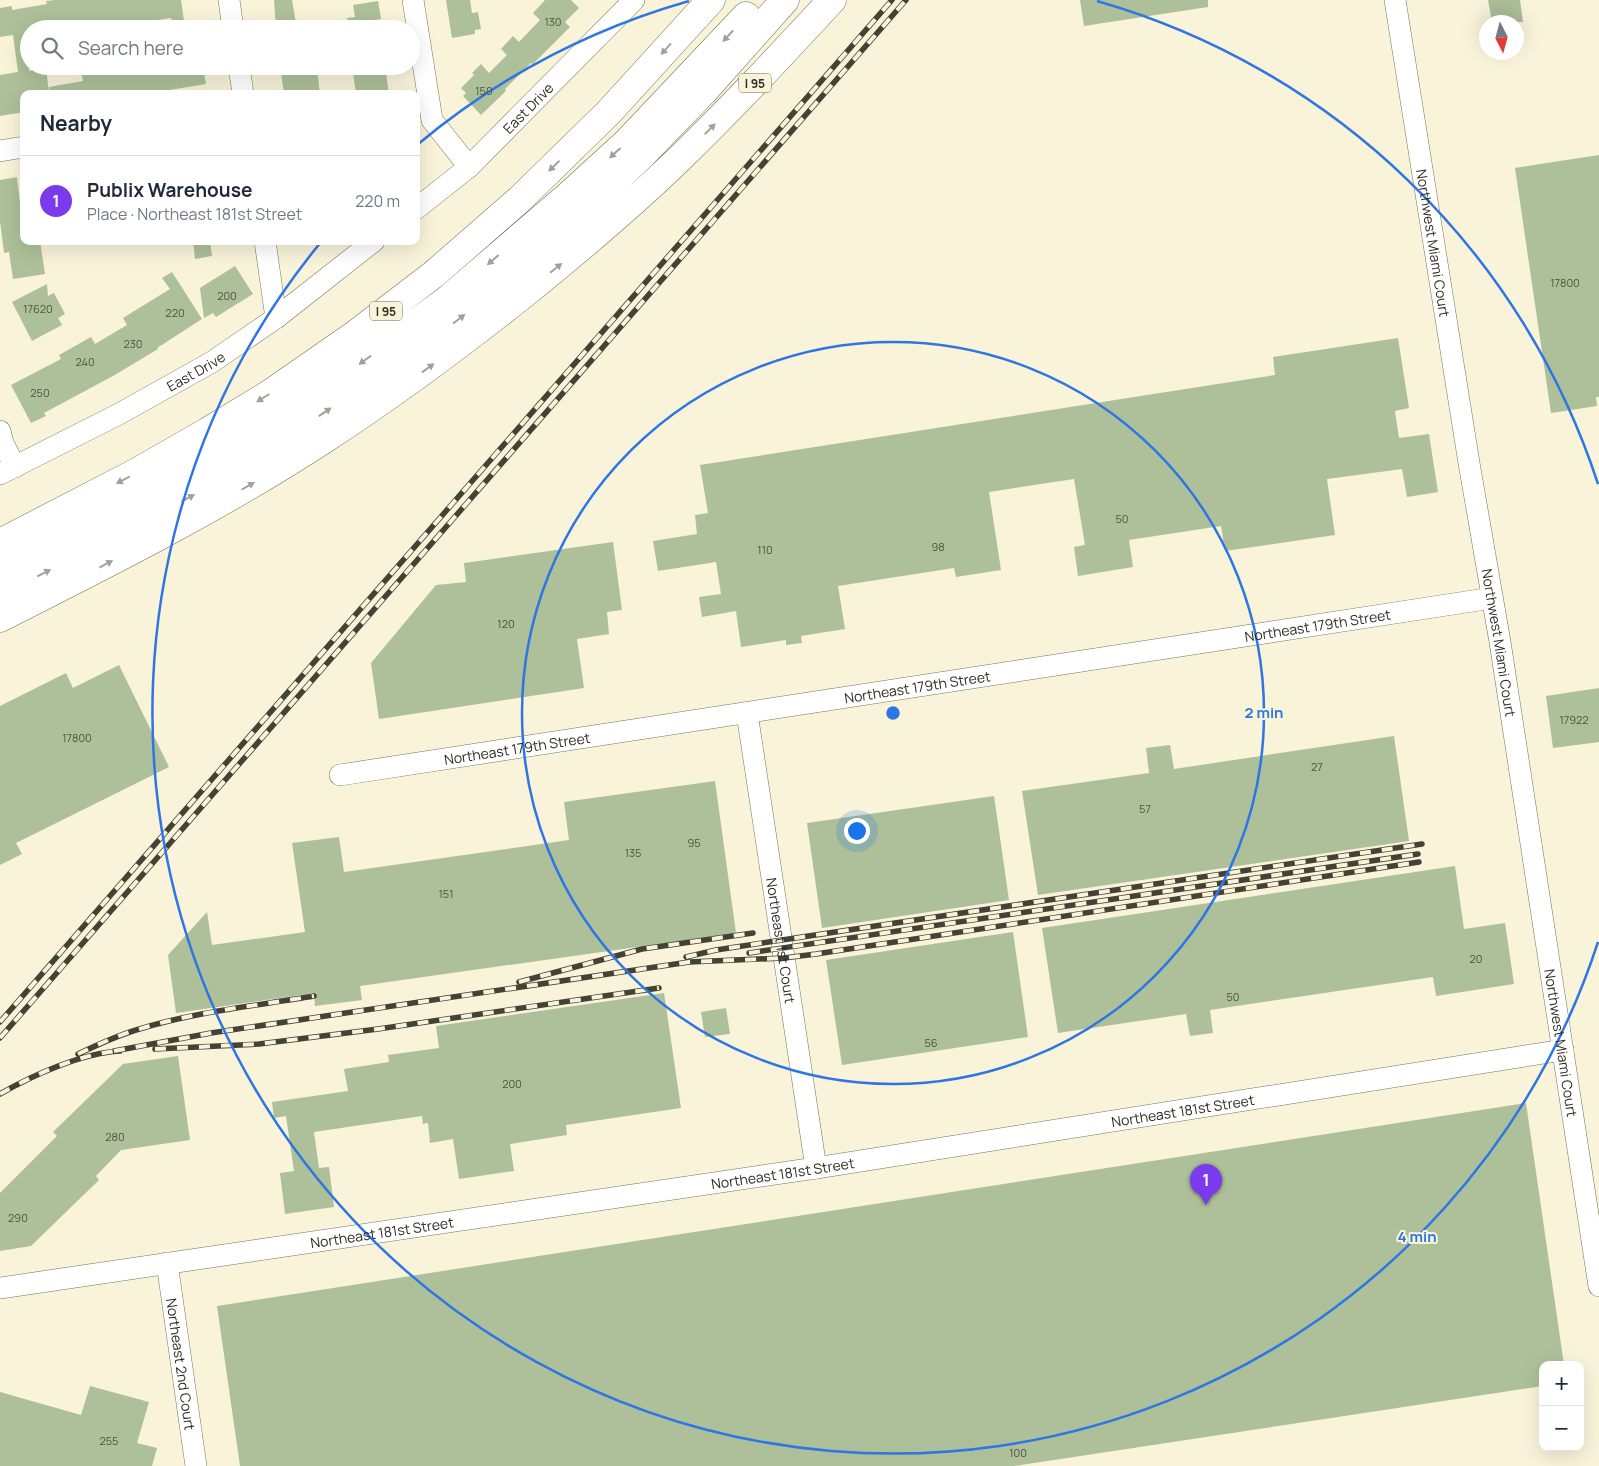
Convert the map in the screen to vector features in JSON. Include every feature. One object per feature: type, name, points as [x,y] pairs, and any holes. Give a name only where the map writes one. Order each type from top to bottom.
[{"type":"highway","name":"I 95","points":[[0,543],[137,472],[270,393],[360,330],[434,274],[520,199],[609,112],[711,0]]},
{"type":"highway","points":[[0,572],[43,551],[227,452],[336,382],[446,300],[568,196],[627,142],[761,0]]},
{"type":"highway","points":[[0,595],[194,494],[296,432],[377,378],[462,317],[574,219],[642,155],[703,92],[785,0]]},
{"type":"highway","name":"I 95","points":[[0,618],[197,516],[272,472],[326,438],[480,329],[561,264],[675,163],[750,89],[832,0]]},
{"type":"street","points":[[229,0],[232,20]]},
{"type":"street","points":[[413,0],[416,20]]},
{"type":"street","name":"East Drive","points":[[420,205],[469,167],[634,0]]},
{"type":"street","name":"Northwest Miami Court","points":[[1395,0],[1492,598],[1599,1286]]},
{"type":"street","points":[[420,44],[432,120],[469,167]]},
{"type":"street","points":[[240,75],[242,90]]},
{"type":"street","points":[[0,151],[20,148]]},
{"type":"street","points":[[266,245],[276,318]]},
{"type":"street","name":"East Drive","points":[[7,470],[119,414],[212,362],[276,318],[369,245]]},
{"type":"street","points":[[0,431],[7,470]]},
{"type":"street","name":"Northeast 179th Street","points":[[340,775],[1492,598]]},
{"type":"street","name":"Northeast 1st Court","points":[[747,712],[816,1168]]},
{"type":"street","name":"Northeast 181st Street","points":[[0,1288],[816,1168],[1563,1050]]},
{"type":"street","name":"Northeast 2nd Court","points":[[167,1263],[196,1466]]},
{"type":"building","points":[[181,0],[184,20],[171,20],[171,18],[159,20],[20,20],[20,75],[47,75],[49,90],[20,90],[20,113],[0,116],[0,75],[18,72],[13,35],[0,37],[0,8],[12,6],[12,10],[47,4],[46,1]]},
{"type":"building","points":[[274,0],[292,0],[295,20],[275,20]]},
{"type":"building","points":[[446,0],[470,0],[472,13],[478,12],[481,29],[475,30],[475,34],[452,38]]},
{"type":"building","points":[[545,0],[571,0],[579,8],[565,22],[570,27],[533,64],[531,63],[481,115],[463,96],[466,93],[461,88],[474,75],[472,73],[481,64],[489,73],[507,55],[501,49],[513,36],[519,42],[540,20],[533,13]]},
{"type":"building","points":[[1080,0],[1208,0],[1208,7],[1084,26]]},
{"type":"building","points":[[1488,0],[1520,0],[1522,15],[1491,15]]},
{"type":"building","points":[[378,1],[381,19],[347,20],[347,18],[355,17],[353,5]]},
{"type":"building","points":[[82,75],[204,75],[206,84],[169,90],[49,90],[49,87],[83,81]]},
{"type":"building","points":[[281,75],[318,75],[320,90],[283,90]]},
{"type":"building","points":[[353,75],[386,75],[388,90],[355,90]]},
{"type":"building","points":[[1599,155],[1599,397],[1596,397],[1597,406],[1551,413],[1515,168]]},
{"type":"building","points":[[17,177],[20,203],[20,245],[41,245],[45,274],[13,279],[9,252],[4,253],[0,221],[0,180]]},
{"type":"building","points":[[193,245],[211,245],[212,256],[195,259]]},
{"type":"building","points":[[235,266],[253,294],[216,317],[213,313],[204,318],[200,288]]},
{"type":"building","points":[[172,272],[202,319],[158,349],[113,376],[44,413],[46,416],[31,423],[11,385],[61,359],[59,355],[91,337],[95,344],[127,325],[123,318],[170,289],[162,278]]},
{"type":"building","points":[[47,284],[48,296],[54,293],[65,314],[58,318],[62,325],[32,341],[12,302]]},
{"type":"building","points":[[1398,338],[1409,408],[1395,411],[1399,438],[1429,434],[1438,492],[1407,497],[1402,469],[1327,479],[1335,535],[1225,551],[1221,526],[1129,540],[1133,567],[1078,576],[1074,547],[1085,545],[1074,479],[989,492],[1001,570],[956,577],[954,568],[838,586],[845,629],[801,636],[802,643],[786,645],[786,640],[741,647],[736,611],[702,617],[699,597],[721,594],[716,562],[658,571],[653,541],[697,534],[695,515],[708,513],[700,465],[1275,375],[1273,357]]},
{"type":"building","points":[[613,542],[622,610],[607,612],[609,634],[577,639],[584,688],[379,719],[371,663],[436,585],[466,582],[464,563]]},
{"type":"building","points":[[119,665],[169,767],[16,843],[22,854],[0,865],[0,706],[66,673],[73,688]]},
{"type":"building","points":[[1599,688],[1599,742],[1553,748],[1546,696]]},
{"type":"building","points":[[1394,736],[1409,841],[1038,895],[1022,791],[1149,773],[1146,748],[1170,745],[1174,769]]},
{"type":"building","points":[[715,781],[736,933],[360,986],[362,1000],[315,1006],[314,993],[176,1013],[168,955],[207,912],[212,945],[305,932],[292,843],[339,837],[344,872],[569,840],[564,802]]},
{"type":"building","points":[[994,796],[1009,900],[822,928],[807,823]]},
{"type":"building","points":[[1455,866],[1464,929],[1505,923],[1514,984],[1436,996],[1433,977],[1210,1010],[1213,1033],[1190,1036],[1186,1014],[1058,1033],[1042,928]]},
{"type":"building","points":[[1013,932],[1028,1037],[842,1065],[826,960]]},
{"type":"building","points":[[664,993],[681,1108],[566,1125],[567,1135],[510,1144],[514,1171],[459,1179],[453,1139],[430,1143],[428,1123],[423,1124],[422,1116],[314,1132],[319,1168],[329,1167],[334,1207],[285,1214],[280,1173],[294,1171],[286,1116],[274,1118],[272,1102],[348,1091],[344,1069],[389,1062],[388,1055],[439,1048],[436,1026]]},
{"type":"building","points":[[726,1008],[730,1034],[705,1037],[701,1012]]},
{"type":"building","points":[[178,1056],[190,1140],[121,1150],[96,1176],[99,1180],[31,1246],[0,1251],[0,1193],[57,1136],[53,1132],[123,1064]]},
{"type":"building","points":[[1526,1103],[1563,1361],[1539,1361],[1539,1387],[1014,1466],[240,1466],[217,1306]]},
{"type":"building","points":[[90,1386],[149,1402],[137,1443],[157,1448],[152,1466],[0,1466],[0,1392],[81,1415]]},
{"type":"railway","points":[[0,1022],[892,0]]},
{"type":"railway","points":[[0,1038],[906,0]]},
{"type":"railway","points":[[686,957],[716,950],[1422,844]]},
{"type":"railway","points":[[749,953],[1418,854]]},
{"type":"railway","points":[[114,1051],[211,1033],[689,962],[784,958],[816,954],[1419,862]]},
{"type":"railway","points":[[519,982],[642,949],[753,933]]},
{"type":"railway","points":[[155,1049],[259,1044],[378,1029],[659,988]]},
{"type":"railway","points":[[78,1054],[121,1035],[179,1018],[314,996]]},
{"type":"railway","points":[[0,1094],[74,1060],[120,1051]]},
{"type":"place","name":"Publix Warehouse","points":[[1206,1205]]}]
